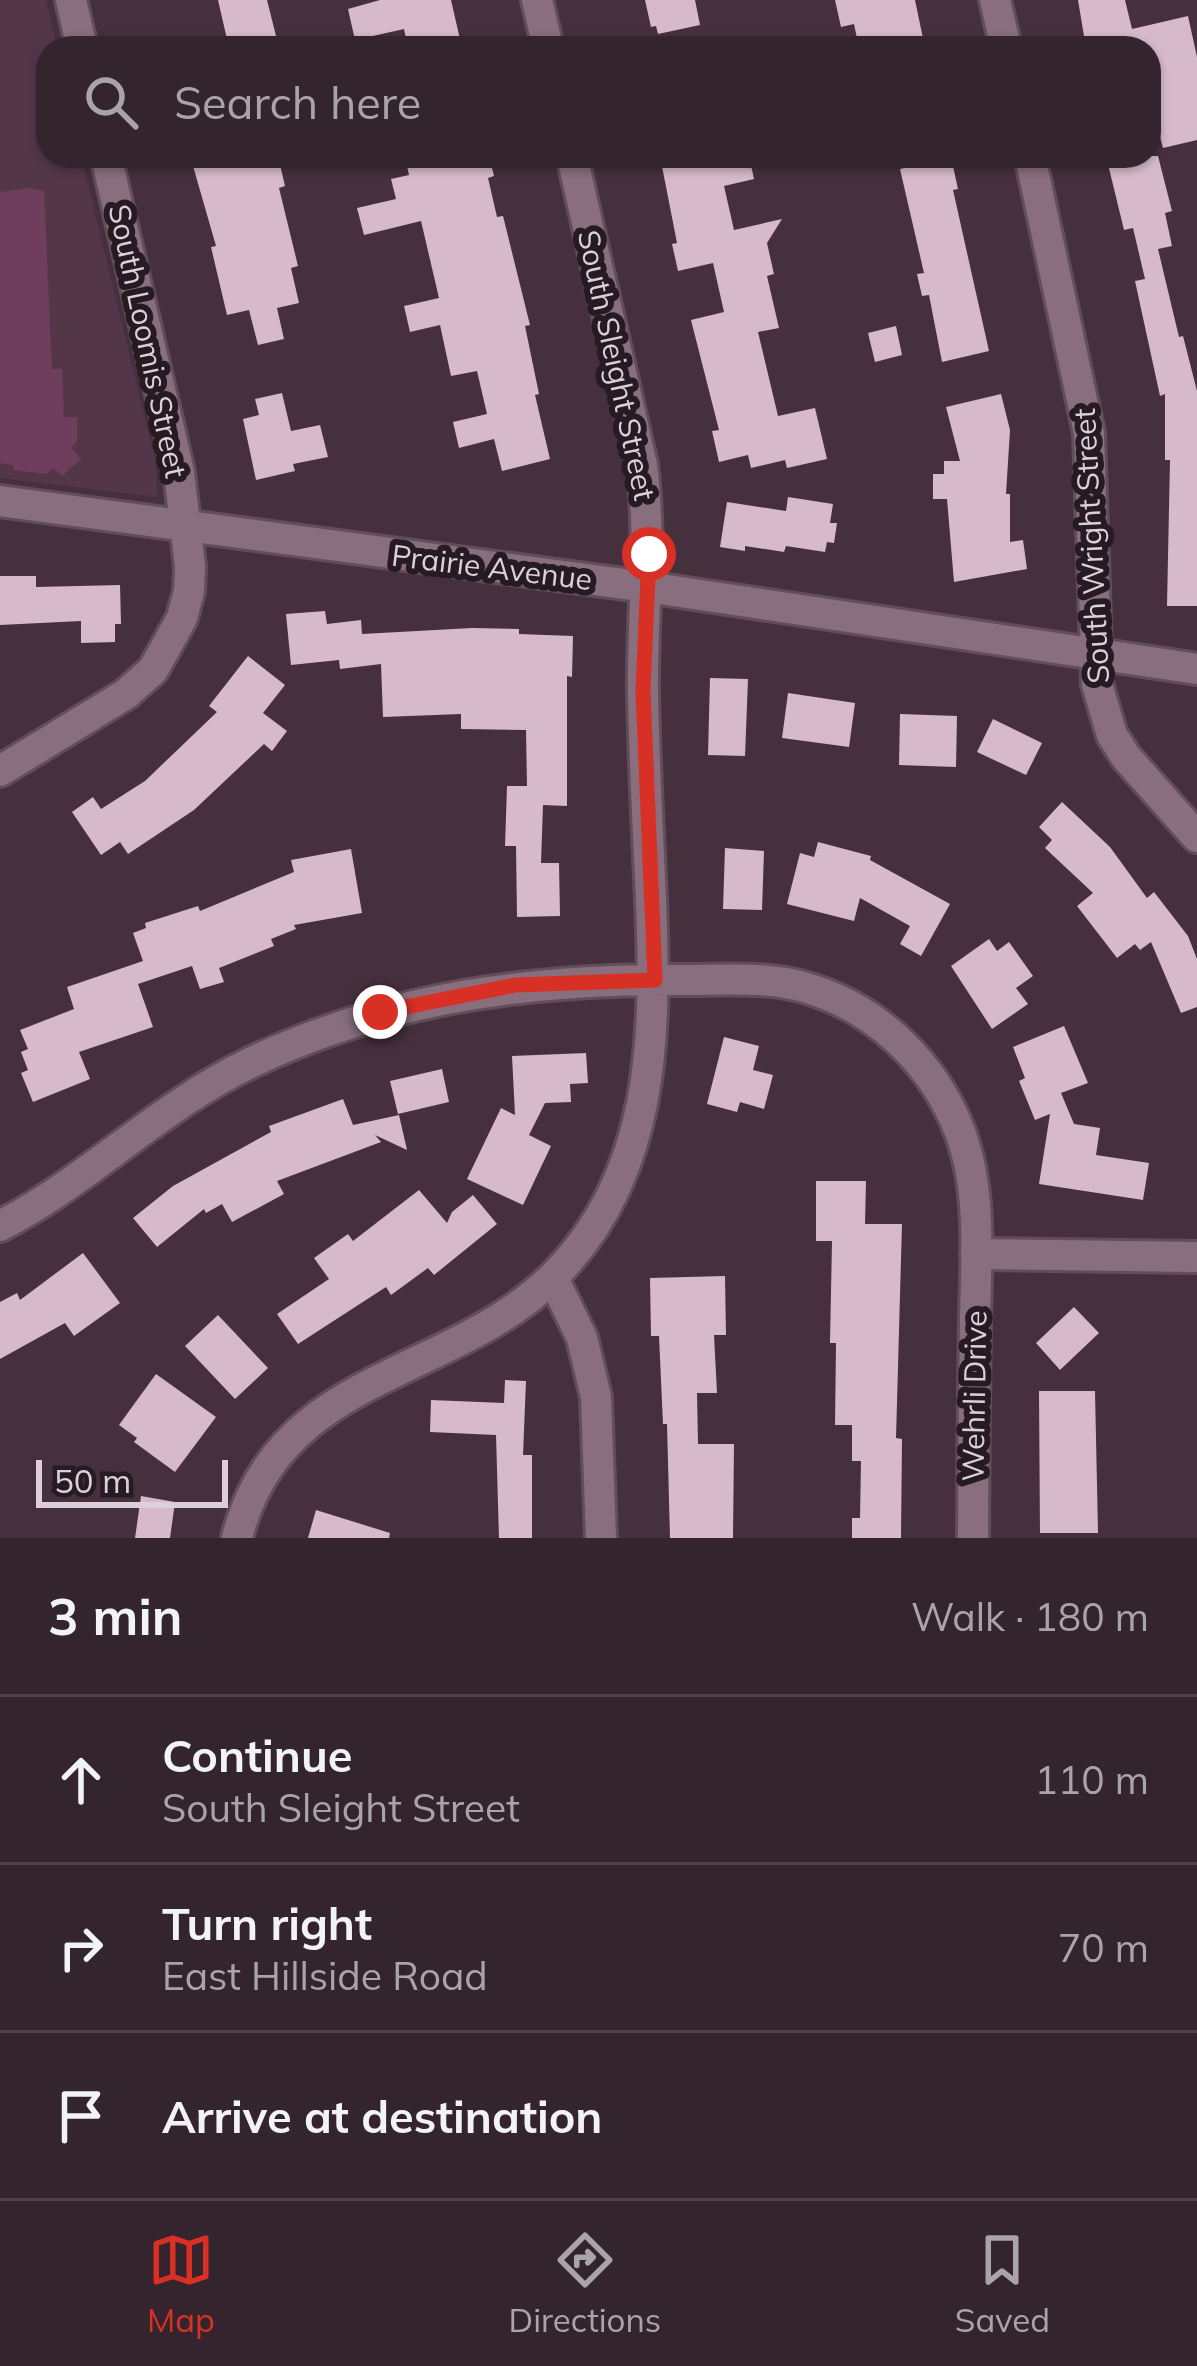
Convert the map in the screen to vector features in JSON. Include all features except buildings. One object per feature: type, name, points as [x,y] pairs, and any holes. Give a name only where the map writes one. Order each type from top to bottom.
[{"type":"street","points":[[70,0],[79,36]]},
{"type":"street","points":[[537,0],[545,36]]},
{"type":"street","points":[[995,0],[1003,36]]},
{"type":"street","name":"South Loomis Street","points":[[0,771],[126,694],[152,670],[182,618],[189,592],[179,472],[109,168]]},
{"type":"street","name":"South Sleight Street","points":[[238,1538],[263,1474],[301,1428],[370,1383],[465,1339],[553,1278],[615,1192],[633,1148],[648,1083],[655,980],[643,691],[648,512],[642,465],[575,168]]},
{"type":"street","name":"South Wright Street","points":[[1033,168],[1090,433],[1097,684],[1112,735],[1126,757],[1197,836]]},
{"type":"street","name":"Prairie Avenue","points":[[0,501],[647,587],[1197,669]]},
{"type":"street","name":"Wehrli Drive","points":[[0,1226],[62,1190],[174,1106],[248,1064],[329,1029],[420,1002],[487,989],[655,980],[789,983],[841,1001],[888,1030],[942,1094],[960,1132],[972,1181],[976,1254],[973,1538]]},
{"type":"street","points":[[976,1254],[1197,1257]]},
{"type":"street","points":[[553,1278],[582,1338],[596,1397],[601,1538]]},
{"type":"shaded area","points":[[0,0],[46,0],[54,36],[36,36],[36,168],[84,168],[156,464],[157,497],[0,478]]},
{"type":"shaded area","points":[[44,191],[52,369],[62,369],[64,417],[77,417],[77,441],[71,448],[81,459],[62,476],[53,468],[46,474],[0,463],[0,192]]},
{"type":"route","points":[[380,1012],[516,985],[655,980],[643,691],[649,554]]}]
